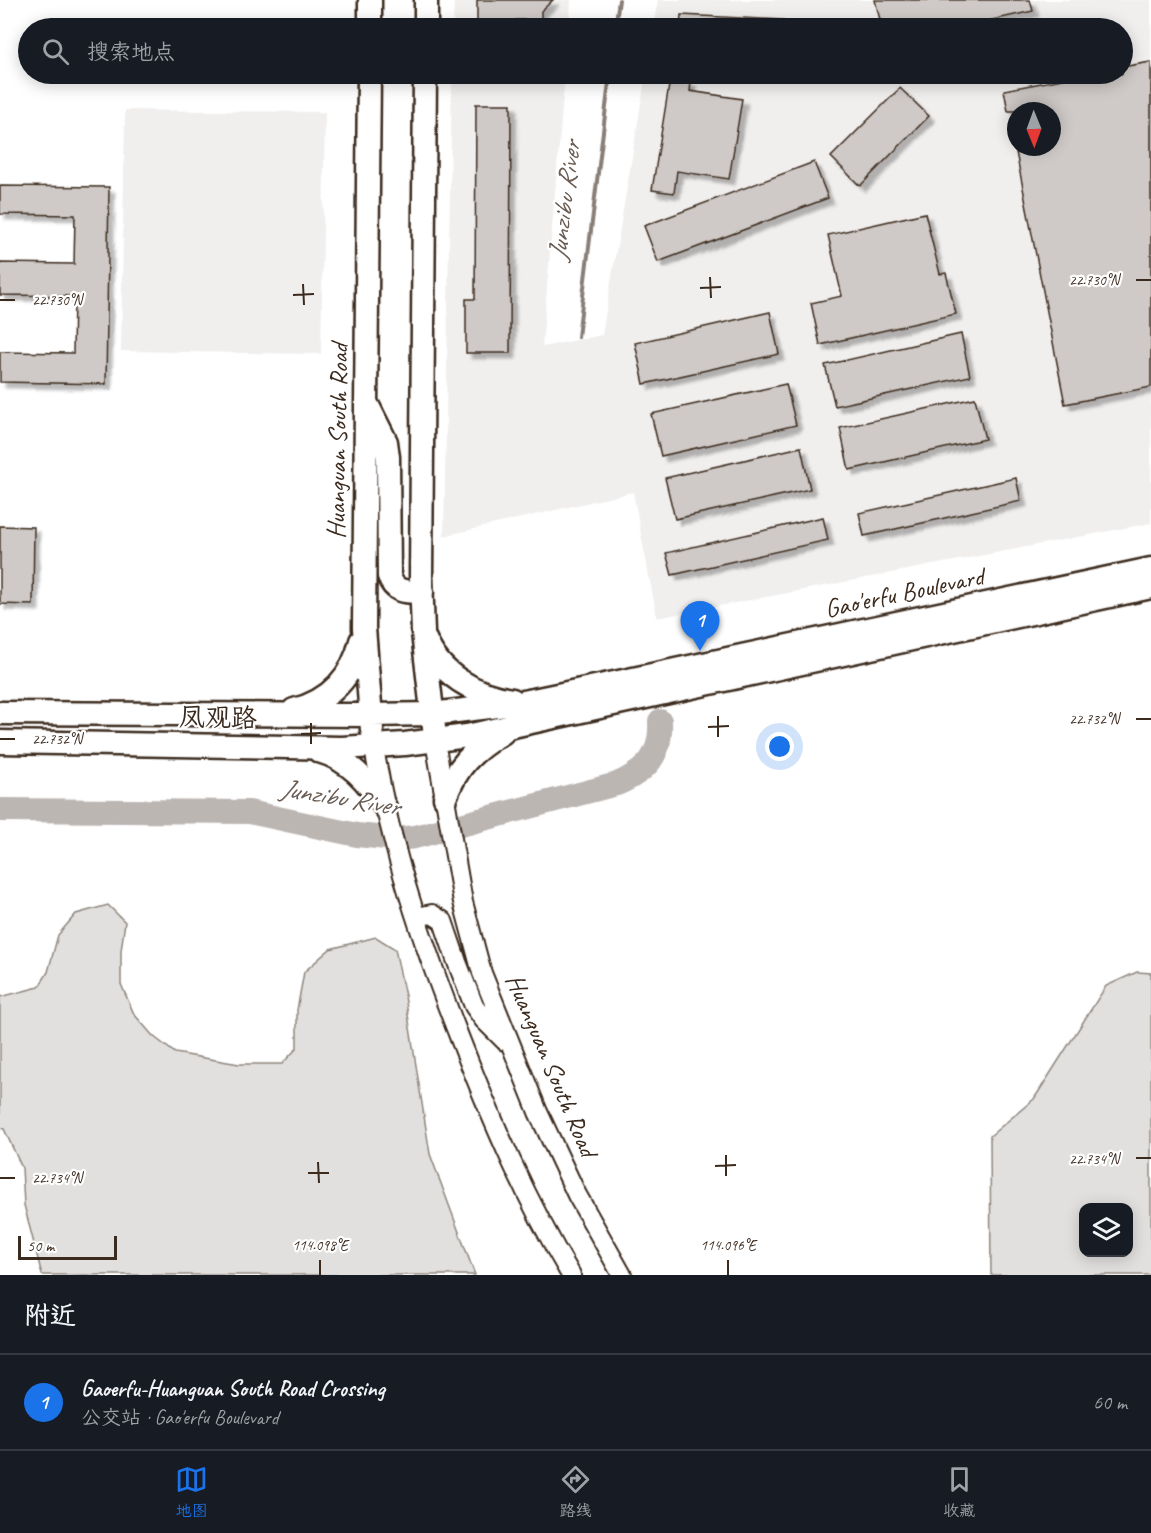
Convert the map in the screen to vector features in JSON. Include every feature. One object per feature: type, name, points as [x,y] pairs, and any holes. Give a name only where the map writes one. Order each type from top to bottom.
[{"type":"main road","points":[[370,0],[370,18]]},
{"type":"main road","points":[[426,0],[426,18]]},
{"type":"main road","name":"Huanguan South Road","points":[[369,84],[364,628],[374,747]]},
{"type":"main road","points":[[425,84],[422,592],[423,633],[435,741],[529,712],[671,681]]},
{"type":"main road","points":[[366,402],[386,442],[391,584],[404,592],[422,592]]},
{"type":"main road","name":"Gao'erfu Boulevard","points":[[671,681],[1151,569]]},
{"type":"main road","name":"Gao'erfu Boulevard","points":[[671,681],[1151,587]]},
{"type":"main road","points":[[270,714],[302,708],[330,694],[342,683],[354,662],[364,628]]},
{"type":"main road","points":[[423,633],[437,661],[461,682],[529,712]]},
{"type":"main road","points":[[432,714],[529,712]]},
{"type":"main road","points":[[445,798],[455,775],[471,753],[509,729],[529,712]]},
{"type":"main road","name":"凤观路","points":[[0,713],[432,714]]},
{"type":"main road","name":"凤观路","points":[[0,742],[374,747],[435,741]]},
{"type":"main road","points":[[303,747],[322,752],[352,768],[363,778],[385,807]]},
{"type":"street","points":[[435,741],[445,798]]},
{"type":"street","name":"Huanguan South Road","points":[[374,747],[385,807],[416,917]]},
{"type":"street","name":"Huanguan South Road","points":[[445,798],[471,939],[510,1047],[577,1195],[622,1275]]},
{"type":"street","points":[[510,1047],[484,1020],[474,1005],[443,921],[432,914],[416,917],[449,1011],[493,1120],[540,1219],[572,1275]]},
{"type":"shaded area","points":[[454,0],[571,0],[570,18],[453,18]]},
{"type":"shaded area","points":[[658,0],[1151,0],[1151,523],[657,618],[633,492],[444,536],[452,84],[564,84],[542,347],[602,335],[644,84],[1133,84],[1133,18],[655,18]]},
{"type":"shaded area","points":[[125,110],[325,112],[321,354],[121,351]]},
{"type":"shaded area","points":[[108,905],[125,922],[121,951],[121,984],[134,1014],[153,1036],[175,1053],[239,1064],[282,1064],[297,1048],[297,1010],[304,972],[330,949],[376,937],[395,949],[405,996],[430,1154],[475,1275],[42,1275],[24,1205],[22,1168],[4,1129],[0,1128],[0,997],[39,987],[48,972],[58,935],[76,914]]},
{"type":"shaded area","points":[[1137,972],[1151,973],[1151,1275],[991,1275],[990,1136],[1034,1099],[1106,986]]},
{"type":"building","points":[[477,0],[553,0],[541,11],[541,18],[477,18]]},
{"type":"building","points":[[875,0],[1030,0],[1033,11],[1001,18],[880,18]]},
{"type":"building","points":[[681,15],[742,18],[681,18]]},
{"type":"building","points":[[1151,62],[1151,387],[1065,404],[1017,156],[1061,156],[1061,102],[1007,102],[1007,106],[1004,90],[1036,84],[1133,84],[1133,65]]},
{"type":"building","points":[[669,84],[691,84],[690,91],[742,99],[729,179],[677,171],[674,193],[652,190]]},
{"type":"building","points":[[900,88],[929,116],[860,186],[831,157]]},
{"type":"building","points":[[476,104],[511,104],[510,353],[466,353],[466,299],[475,299]]},
{"type":"building","points":[[814,162],[828,198],[658,262],[644,226]]},
{"type":"building","points":[[0,186],[109,187],[106,384],[0,382],[0,352],[73,353],[74,296],[0,295],[0,263],[74,264],[75,215],[0,214]]},
{"type":"building","points":[[925,213],[940,274],[946,273],[956,314],[820,345],[811,303],[842,296],[828,235]]},
{"type":"building","points":[[770,312],[779,354],[644,384],[635,343]]},
{"type":"building","points":[[961,334],[970,376],[835,406],[825,365]]},
{"type":"building","points":[[786,384],[796,425],[661,456],[651,414]]},
{"type":"building","points":[[975,398],[985,439],[849,470],[840,428]]},
{"type":"building","points":[[801,447],[810,489],[675,519],[665,478]]},
{"type":"building","points":[[1016,478],[1021,501],[864,536],[859,513]]},
{"type":"building","points":[[823,517],[828,540],[672,575],[666,553]]},
{"type":"building","points":[[0,526],[34,527],[33,605],[0,604]]},
{"type":"waterway","name":"Junzibu River","points":[[616,18],[619,0]]},
{"type":"waterway","name":"Junzibu River","points":[[578,337],[609,84]]},
{"type":"waterway","name":"Junzibu River","points":[[0,810],[249,812],[357,835],[397,839],[415,837],[617,784],[628,779],[644,767],[655,752],[660,733],[660,721]]},
{"type":"place","name":"Gaoerfu-Huanguan South Road Crossing","points":[[700,651]]}]
